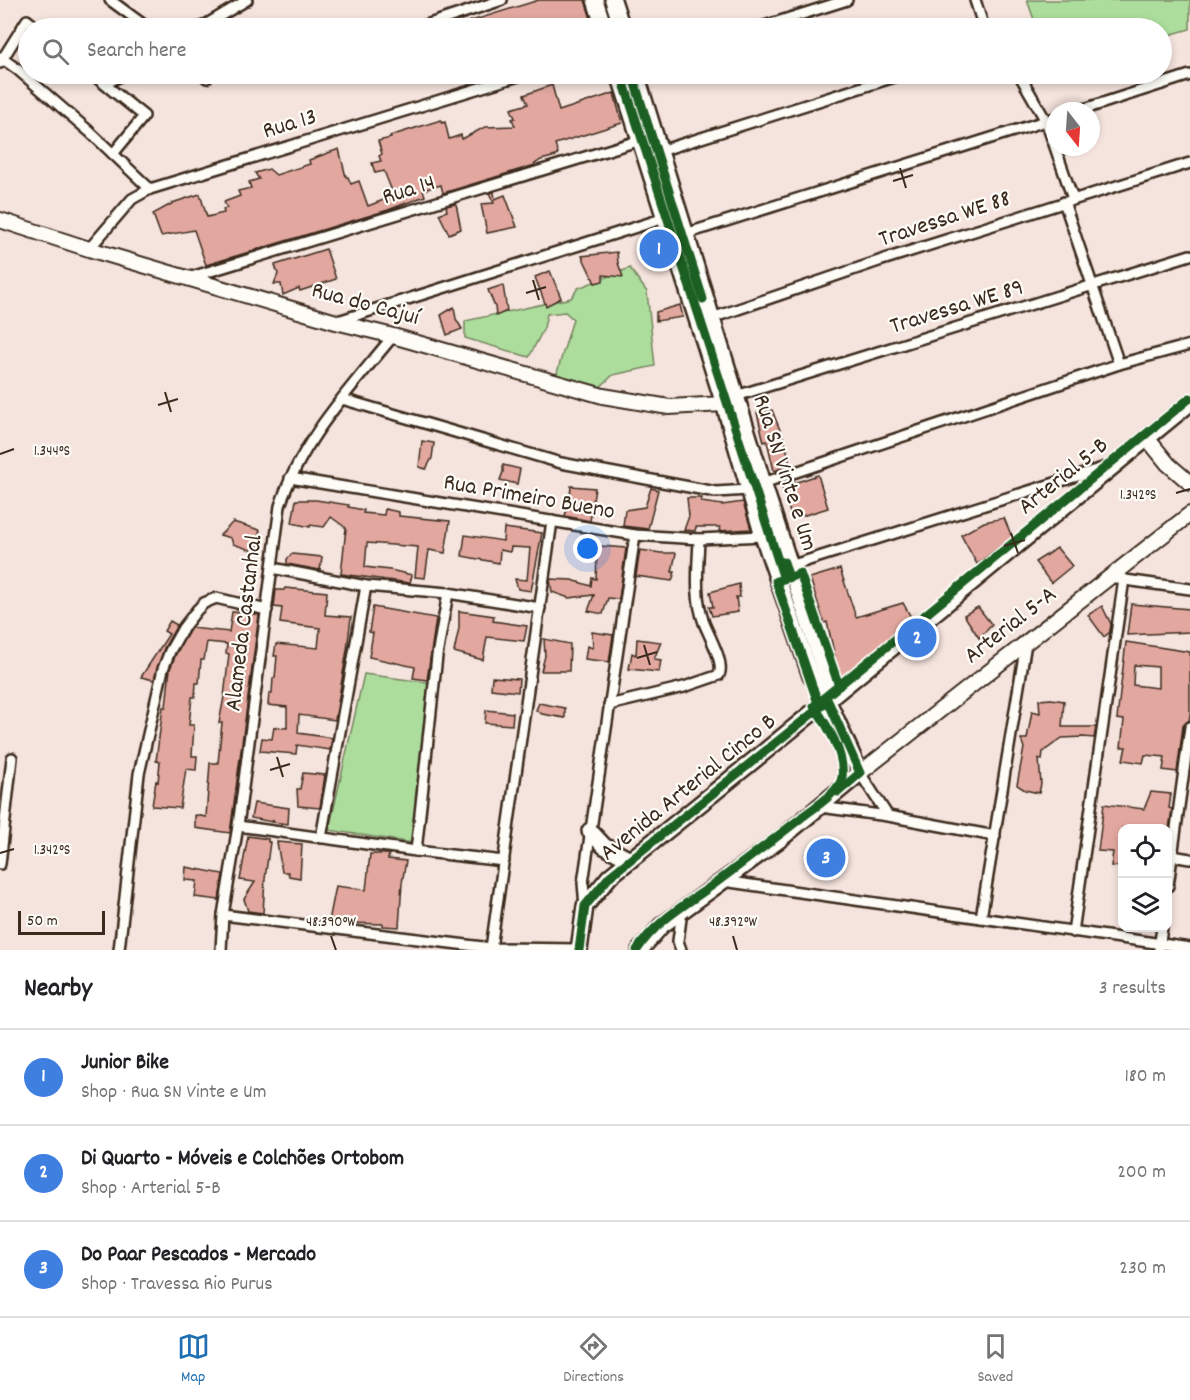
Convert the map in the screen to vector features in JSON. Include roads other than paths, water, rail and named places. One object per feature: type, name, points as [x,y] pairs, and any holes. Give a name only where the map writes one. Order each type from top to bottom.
[{"type":"main road","points":[[595,0],[601,18]]},
{"type":"main road","points":[[613,0],[618,18]]},
{"type":"main road","name":"Rua SN Vinte e Um","points":[[622,84],[641,140],[685,234],[712,318],[730,400]]},
{"type":"main road","name":"Rua SN Vinte e Um","points":[[639,84],[660,151],[665,218],[730,400],[765,515],[790,566],[825,672],[828,701]]},
{"type":"main road","name":"Arterial 5-B","points":[[828,701],[1190,403]]},
{"type":"main road","name":"Rua SN Vinte e Um","points":[[765,515],[763,536],[811,676],[828,701]]},
{"type":"main road","points":[[640,950],[661,926],[779,840],[860,773],[828,701]]},
{"type":"main road","name":"Avenida Arterial Cinco B","points":[[585,906],[610,876],[828,701]]},
{"type":"main road","points":[[590,831],[604,846],[630,860]]},
{"type":"main road","points":[[579,950],[585,906]]},
{"type":"street","points":[[110,0],[134,18]]},
{"type":"street","points":[[217,18],[247,0]]},
{"type":"street","points":[[447,18],[502,0]]},
{"type":"street","points":[[790,18],[847,0]]},
{"type":"street","points":[[975,0],[981,18]]},
{"type":"street","points":[[18,34],[1,59],[18,70]]},
{"type":"street","points":[[1172,81],[1190,75]]},
{"type":"street","points":[[34,84],[150,189]]},
{"type":"street","points":[[105,84],[144,116],[113,154]]},
{"type":"street","name":"Rua 13","points":[[89,249],[132,199],[150,189],[492,84]]},
{"type":"street","points":[[660,151],[872,84]]},
{"type":"street","points":[[1026,84],[1046,113]]},
{"type":"street","points":[[1100,104],[1162,84]]},
{"type":"street","points":[[685,234],[1046,120]]},
{"type":"street","name":"Rua 14","points":[[188,278],[641,140]]},
{"type":"street","points":[[1058,156],[1068,201],[1119,364]]},
{"type":"street","name":"Travessa WE 88","points":[[712,318],[879,261],[1190,163]]},
{"type":"street","points":[[336,322],[665,218]]},
{"type":"street","name":"Rua do Cajuí","points":[[0,220],[89,249],[336,322],[613,398],[669,407],[730,400]]},
{"type":"street","name":"Travessa WE 89","points":[[730,400],[1190,255]]},
{"type":"street","name":"Alameda Castanhal","points":[[221,950],[223,915],[238,826],[280,506],[290,478],[312,440],[393,336]]},
{"type":"street","points":[[342,399],[561,463],[716,492],[756,486],[1119,364],[1190,345]]},
{"type":"street","points":[[1147,438],[1168,464],[1190,483]]},
{"type":"street","points":[[790,566],[1114,464]]},
{"type":"street","name":"Rua Primeiro Bueno","points":[[290,478],[635,536],[699,539],[763,536]]},
{"type":"street","name":"Arterial 5-A","points":[[860,773],[1026,643],[1117,578],[1190,514]]},
{"type":"street","points":[[491,948],[552,521]]},
{"type":"street","points":[[585,906],[583,883],[590,831],[635,536]]},
{"type":"street","points":[[609,705],[684,687],[719,675],[721,665],[698,602],[699,539]]},
{"type":"street","points":[[272,568],[366,586],[448,592],[540,608]]},
{"type":"street","points":[[1073,932],[1117,578],[1190,589]]},
{"type":"street","points":[[321,838],[366,586]]},
{"type":"street","points":[[416,851],[437,656],[448,592]]},
{"type":"street","points":[[119,950],[139,774],[163,669],[170,651],[196,610],[204,603],[216,598],[267,610]]},
{"type":"street","points":[[981,918],[1026,643]]},
{"type":"street","points":[[1190,727],[1187,770],[1172,856],[1190,859]]},
{"type":"street","points":[[0,864],[12,758]]},
{"type":"street","points":[[860,773],[888,816]]},
{"type":"street","points":[[820,807],[888,816],[995,836]]},
{"type":"street","points":[[238,826],[504,861]]},
{"type":"street","points":[[723,881],[981,918],[1159,947],[1190,948]]},
{"type":"street","points":[[681,950],[678,941],[682,911]]},
{"type":"street","points":[[223,915],[491,948],[579,950]]},
{"type":"street","points":[[1159,947],[1161,932]]},
{"type":"place","name":"Junior Bike","points":[[659,249]]},
{"type":"place","name":"Di Quarto - Móveis e Colchões Ortobom","points":[[917,638]]},
{"type":"place","name":"Do Paar Pescados - Mercado","points":[[826,858]]}]
